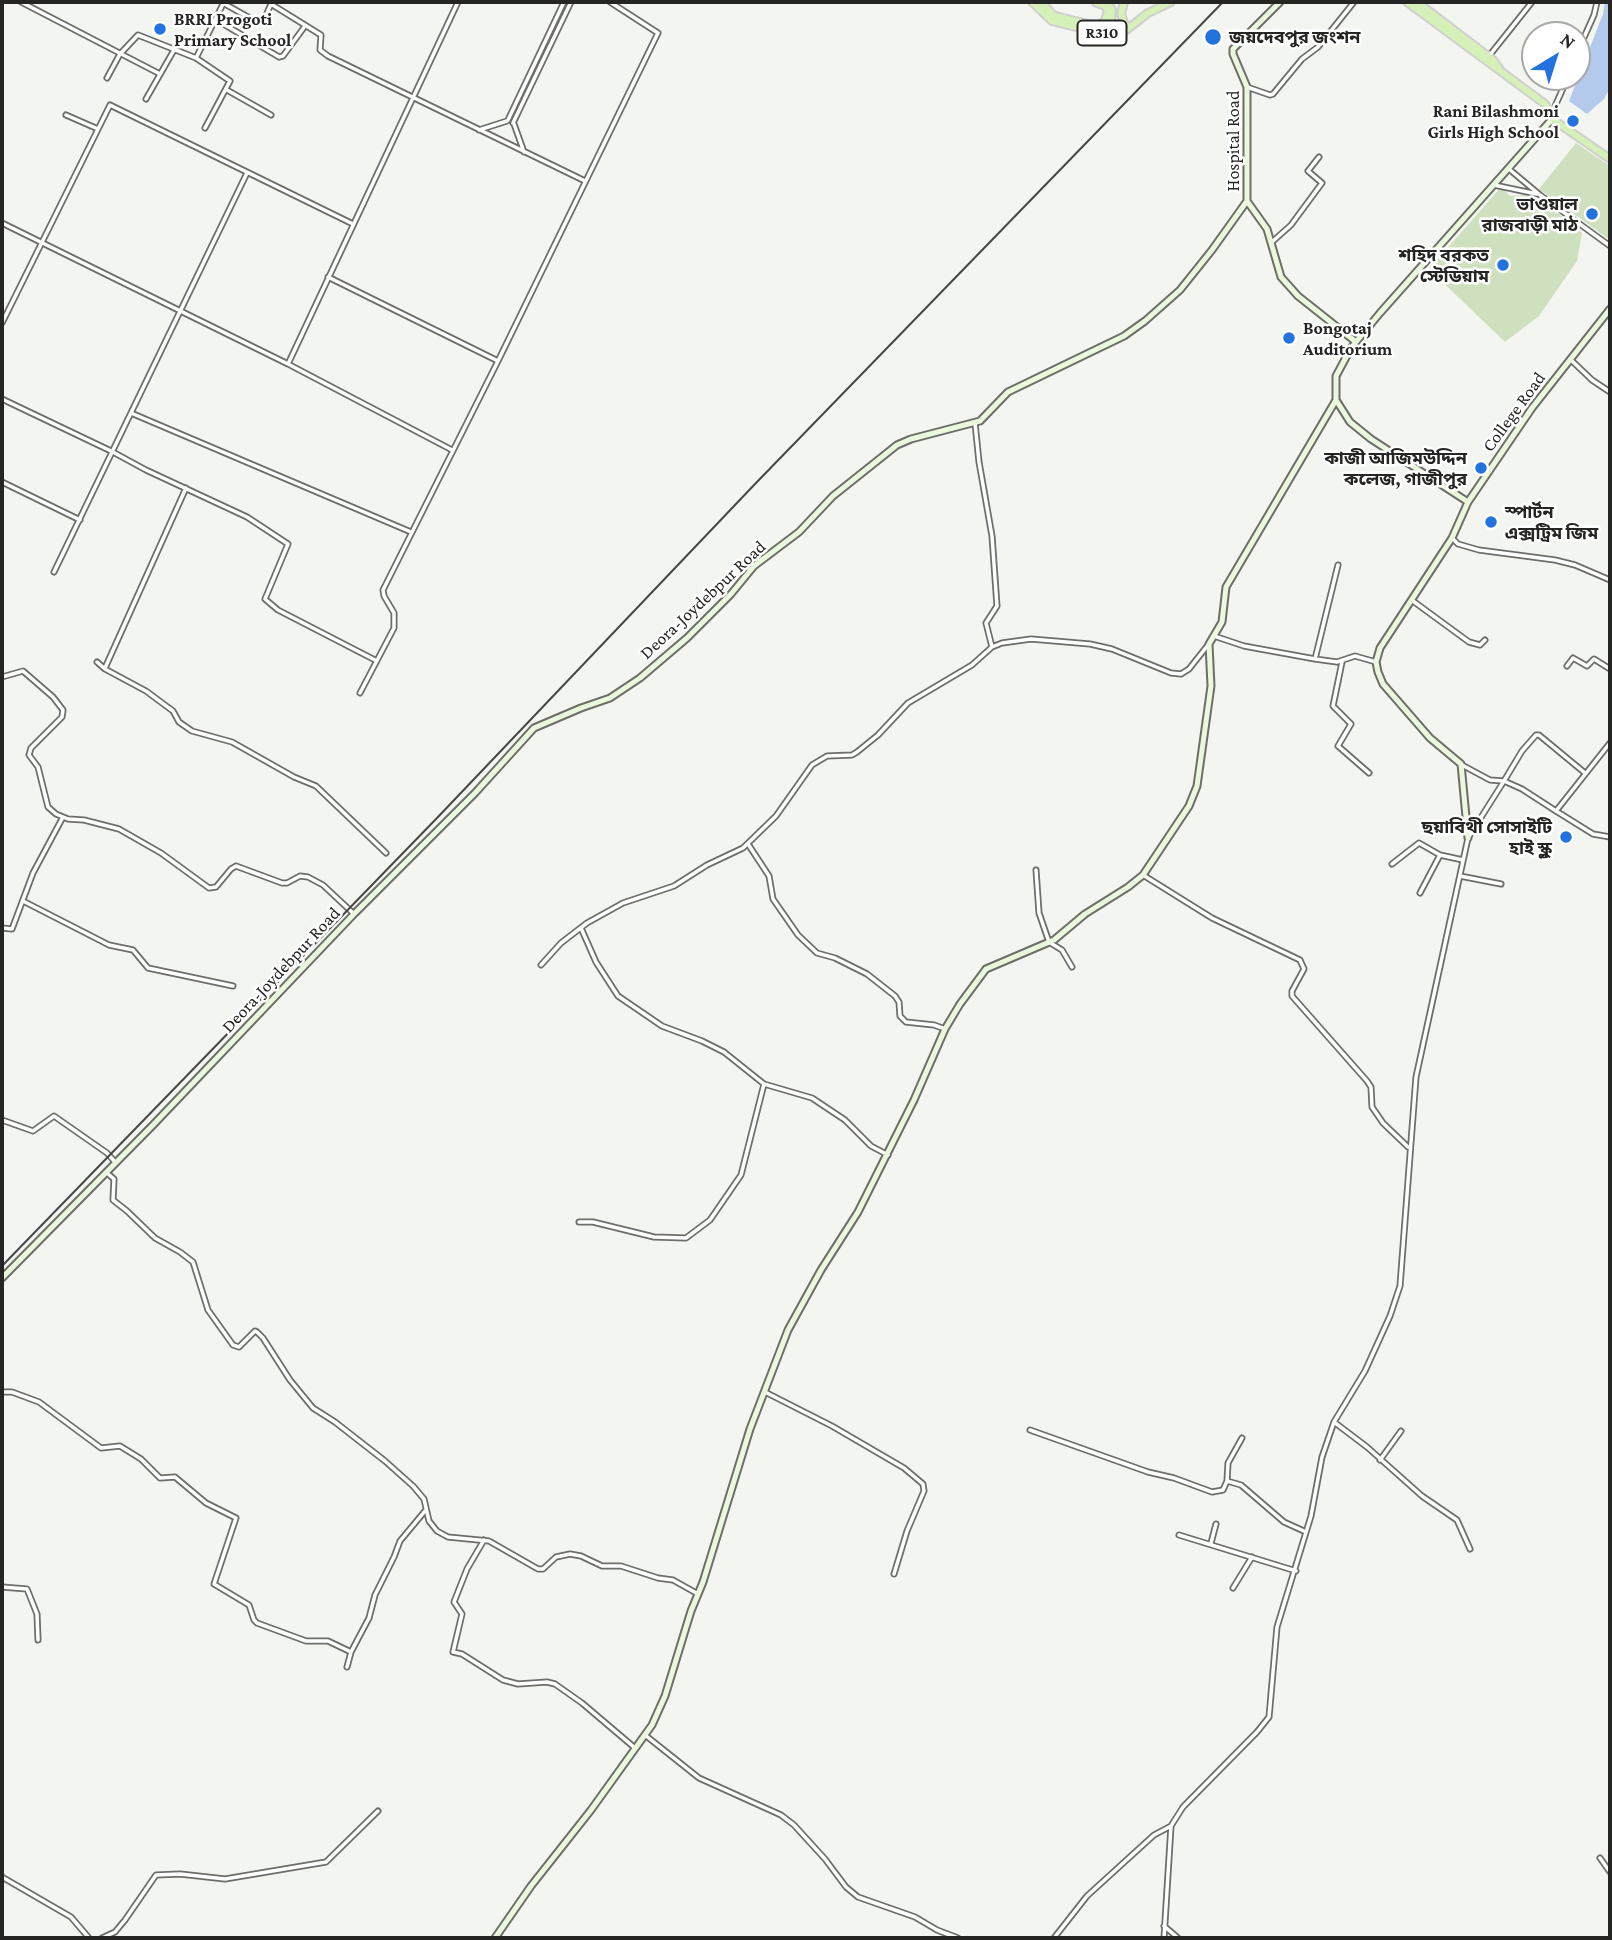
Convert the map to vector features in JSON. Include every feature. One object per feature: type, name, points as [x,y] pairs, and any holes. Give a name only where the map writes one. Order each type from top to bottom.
[{"type":"main road","name":"R310","points":[[1032,2],[1052,21],[1098,33],[1118,33],[1148,13],[1171,2]]},
{"type":"main road","points":[[1041,2],[1059,17],[1096,26],[1105,21],[1108,10],[1095,2]]},
{"type":"main road","points":[[1049,2],[1049,10]]},
{"type":"main road","points":[[1098,33],[1111,21],[1112,10],[1107,2]]},
{"type":"main road","points":[[1124,2],[1122,20],[1130,27]]},
{"type":"main road","points":[[1407,2],[1545,104],[1552,115],[1610,159]]},
{"type":"main road","points":[[1417,2],[1489,56],[1500,70]]},
{"type":"street","points":[[21,2],[160,74]]},
{"type":"street","points":[[288,364],[458,2]]},
{"type":"street","points":[[479,130],[508,120],[564,2]]},
{"type":"street","points":[[513,123],[571,2]]},
{"type":"street","points":[[360,693],[394,628],[394,613],[383,590],[658,33],[610,2]]},
{"type":"street","name":"Hospital Road","points":[[1280,2],[1233,49],[1247,87],[1247,201],[1264,222],[1281,277],[1356,342]]},
{"type":"street","points":[[1247,87],[1273,94],[1302,59],[1318,47],[1354,2]]},
{"type":"street","points":[[1489,56],[1532,2]]},
{"type":"street","points":[[1591,22],[1597,2]]},
{"type":"street","points":[[196,58],[223,3],[257,22],[264,20],[271,3],[322,37],[322,53],[585,181]]},
{"type":"street","points":[[215,19],[279,57],[283,56],[305,26]]},
{"type":"street","points":[[107,78],[120,54],[138,35],[196,58],[230,81],[205,128]]},
{"type":"street","points":[[146,99],[174,50]]},
{"type":"street","points":[[227,90],[271,115]]},
{"type":"street","points":[[541,965],[561,943],[623,902],[674,886],[706,865],[748,845],[776,816],[813,765],[827,756],[852,755],[857,752],[878,735],[908,703],[972,666],[992,647],[1031,639],[1090,644],[1112,649],[1171,673],[1181,674],[1189,668],[1209,644],[1222,622],[1226,587],[1336,400],[1336,376],[1346,355],[1508,169],[1552,115],[1561,91]]},
{"type":"street","points":[[2,323],[110,106],[353,224]]},
{"type":"street","points":[[66,115],[97,130]]},
{"type":"street","points":[[508,120],[513,123],[524,152]]},
{"type":"street","points":[[1272,242],[1291,225],[1322,183],[1308,171],[1319,156]]},
{"type":"street","points":[[1508,169],[1610,246]]},
{"type":"street","points":[[54,572],[247,173]]},
{"type":"street","points":[[1494,185],[1539,195]]},
{"type":"street","name":"Deora-Joydebpur Road","points":[[2,1278],[354,914],[475,793],[534,728],[610,698],[640,678],[687,638],[731,594],[754,566],[799,532],[833,496],[897,445],[953,427],[975,423],[1008,393],[1124,336],[1180,290],[1247,201]]},
{"type":"street","points":[[2,223],[288,364],[452,450]]},
{"type":"street","points":[[328,277],[498,360]]},
{"type":"street","name":"College Road","points":[[1376,662],[1380,648],[1452,538],[1468,502],[1532,408],[1610,309]]},
{"type":"street","points":[[1570,359],[1592,380],[1610,392]]},
{"type":"street","points":[[2,399],[247,517],[288,544],[265,599],[278,610],[375,660]]},
{"type":"street","points":[[1336,400],[1350,422],[1371,439],[1468,502]]},
{"type":"street","points":[[131,413],[411,532]]},
{"type":"street","points":[[975,423],[992,536],[997,606],[986,623],[992,647]]},
{"type":"street","points":[[2,482],[80,520]]},
{"type":"street","points":[[105,668],[186,488]]},
{"type":"street","points":[[1452,538],[1458,544],[1479,550],[1555,560],[1610,580]]},
{"type":"street","points":[[1315,659],[1338,565]]},
{"type":"street","points":[[1413,601],[1469,642],[1480,645],[1485,640]]},
{"type":"street","points":[[1213,636],[1244,646],[1342,662]]},
{"type":"street","points":[[495,1938],[636,1748],[662,1703],[764,1391],[788,1330],[858,1212],[888,1155],[945,1029],[971,986],[986,969],[1063,935],[1085,914],[1143,875],[1195,795],[1211,686],[1209,644]]},
{"type":"street","points":[[1369,773],[1338,746],[1351,724],[1332,706],[1342,662],[1350,656],[1376,662],[1383,684],[1430,738],[1461,764],[1490,780],[1504,781],[1522,789],[1593,834],[1610,838]]},
{"type":"street","points":[[1567,666],[1574,658],[1587,666],[1594,659],[1610,669]]},
{"type":"street","points":[[97,662],[146,691],[173,712],[179,722],[192,730],[232,742],[294,777],[316,786],[386,853]]},
{"type":"street","points":[[2,677],[23,671],[53,697],[63,710],[62,718],[31,748],[29,755],[38,767],[48,807],[63,817],[118,829],[161,853],[209,888],[216,887],[236,866],[282,883],[300,876],[308,877],[323,886],[354,914]]},
{"type":"street","points":[[1468,838],[1522,751],[1536,735],[1586,773]]},
{"type":"street","points":[[1556,811],[1610,743]]},
{"type":"street","points":[[1164,1938],[1171,1826],[1183,1807],[1269,1717],[1277,1627],[1307,1532],[1322,1457],[1334,1422],[1365,1371],[1390,1316],[1400,1286],[1416,1077],[1468,838],[1461,764]]},
{"type":"street","points":[[2,928],[12,929],[33,873],[63,817]]},
{"type":"street","points":[[1392,864],[1419,843],[1440,855],[1463,860]]},
{"type":"street","points":[[748,845],[769,876],[773,899],[798,935],[817,953],[835,958],[867,974],[895,996],[899,1002],[900,1016],[906,1022],[945,1029]]},
{"type":"street","points":[[1420,893],[1440,855]]},
{"type":"street","points":[[1036,870],[1039,913],[1049,942],[1062,950],[1072,967]]},
{"type":"street","points":[[1143,875],[1212,918],[1300,961],[1304,969],[1292,996],[1367,1081],[1371,1087],[1372,1107],[1383,1123],[1409,1147]]},
{"type":"street","points":[[1460,876],[1501,884]]},
{"type":"street","points":[[23,901],[109,945],[133,950],[148,968],[233,986]]},
{"type":"street","points":[[581,928],[596,962],[618,996],[662,1026],[724,1052],[764,1084],[812,1098],[845,1120],[871,1146],[888,1155]]},
{"type":"street","points":[[579,1222],[593,1222],[654,1237],[686,1238],[710,1220],[741,1175],[764,1084]]},
{"type":"street","points":[[2,1120],[33,1130],[54,1116],[107,1153],[115,1162]]},
{"type":"street","points":[[106,1171],[114,1179],[113,1200],[155,1238],[193,1262],[208,1310],[233,1345],[239,1347],[257,1332],[313,1408],[345,1430],[413,1486],[424,1499],[429,1521],[437,1531],[448,1537],[484,1540],[538,1569],[543,1569],[556,1557],[570,1554],[602,1566],[621,1566],[673,1580],[698,1594]]},
{"type":"street","points":[[764,1391],[880,1454],[915,1475],[923,1484],[924,1491],[907,1531],[894,1574]]},
{"type":"street","points":[[2,1392],[12,1392],[39,1402],[101,1448],[120,1446],[141,1459],[160,1478],[175,1477],[206,1503],[236,1518],[214,1584],[249,1605],[257,1623],[306,1641],[325,1640],[351,1652]]},
{"type":"street","points":[[1334,1422],[1422,1496],[1457,1520],[1470,1549]]},
{"type":"street","points":[[1030,1430],[1212,1492],[1223,1490],[1227,1481],[1228,1463],[1242,1438]]},
{"type":"street","points":[[1380,1460],[1401,1431]]},
{"type":"street","points":[[1227,1481],[1241,1485],[1284,1522],[1307,1532]]},
{"type":"street","points":[[347,1667],[351,1652],[369,1618],[375,1595],[400,1541],[425,1511]]},
{"type":"street","points":[[1211,1543],[1216,1524]]},
{"type":"street","points":[[1179,1535],[1296,1570]]},
{"type":"street","points":[[484,1540],[467,1569],[454,1602],[462,1614],[453,1652],[462,1654],[503,1681],[518,1684],[555,1684],[636,1748]]},
{"type":"street","points":[[1233,1588],[1252,1557]]},
{"type":"street","points":[[2,1587],[27,1589],[37,1614],[38,1640]]},
{"type":"street","points":[[645,1735],[699,1779],[781,1815],[794,1825],[846,1887],[858,1897],[915,1917],[958,1938]]},
{"type":"street","points":[[102,1938],[115,1932],[156,1875],[180,1874],[225,1879],[326,1862],[378,1811]]},
{"type":"street","points":[[1054,1938],[1087,1896],[1154,1835],[1171,1826]]},
{"type":"street","points":[[1600,1858],[1610,1872]]},
{"type":"street","points":[[2,1877],[71,1917],[89,1938]]},
{"type":"street","points":[[1164,1926],[1178,1938]]},
{"type":"green space","name":"ভাওয়াল রাজবাড়ী মাঠ","points":[[1576,143],[1610,166],[1610,240],[1539,189]]},
{"type":"green space","name":"শহিদ বরকত স্টেডিয়াম","points":[[1501,187],[1510,196],[1525,195],[1542,200],[1582,233],[1577,261],[1539,316],[1505,342],[1429,269]]},
{"type":"water","points":[[1605,2],[1610,2],[1610,88],[1604,99],[1587,114],[1569,101],[1573,91],[1591,91],[1591,45]]},
{"type":"railway","points":[[2,1266],[1223,2]]},
{"type":"place","name":"BRRI Progoti Primary School","points":[[160,29]]},
{"type":"place","name":"জয়দেবপুর জংশন","points":[[1213,37]]},
{"type":"place","name":"Rani Bilashmoni Girls High School","points":[[1573,121]]},
{"type":"place","name":"ভাওয়াল রাজবাড়ী মাঠ","points":[[1592,214]]},
{"type":"place","name":"শহিদ বরকত স্টেডিয়াম","points":[[1503,265]]},
{"type":"place","name":"Bongotaj Auditorium","points":[[1289,338]]},
{"type":"place","name":"কাজী আজিমউদ্দিন কলেজ, গাজীপুর","points":[[1481,468]]},
{"type":"place","name":"স্পার্টন এক্সট্রিম জিম","points":[[1491,522]]},
{"type":"place","name":"ছয়াবিথী সোসাইটি হাই স্কুল","points":[[1566,837]]}]
